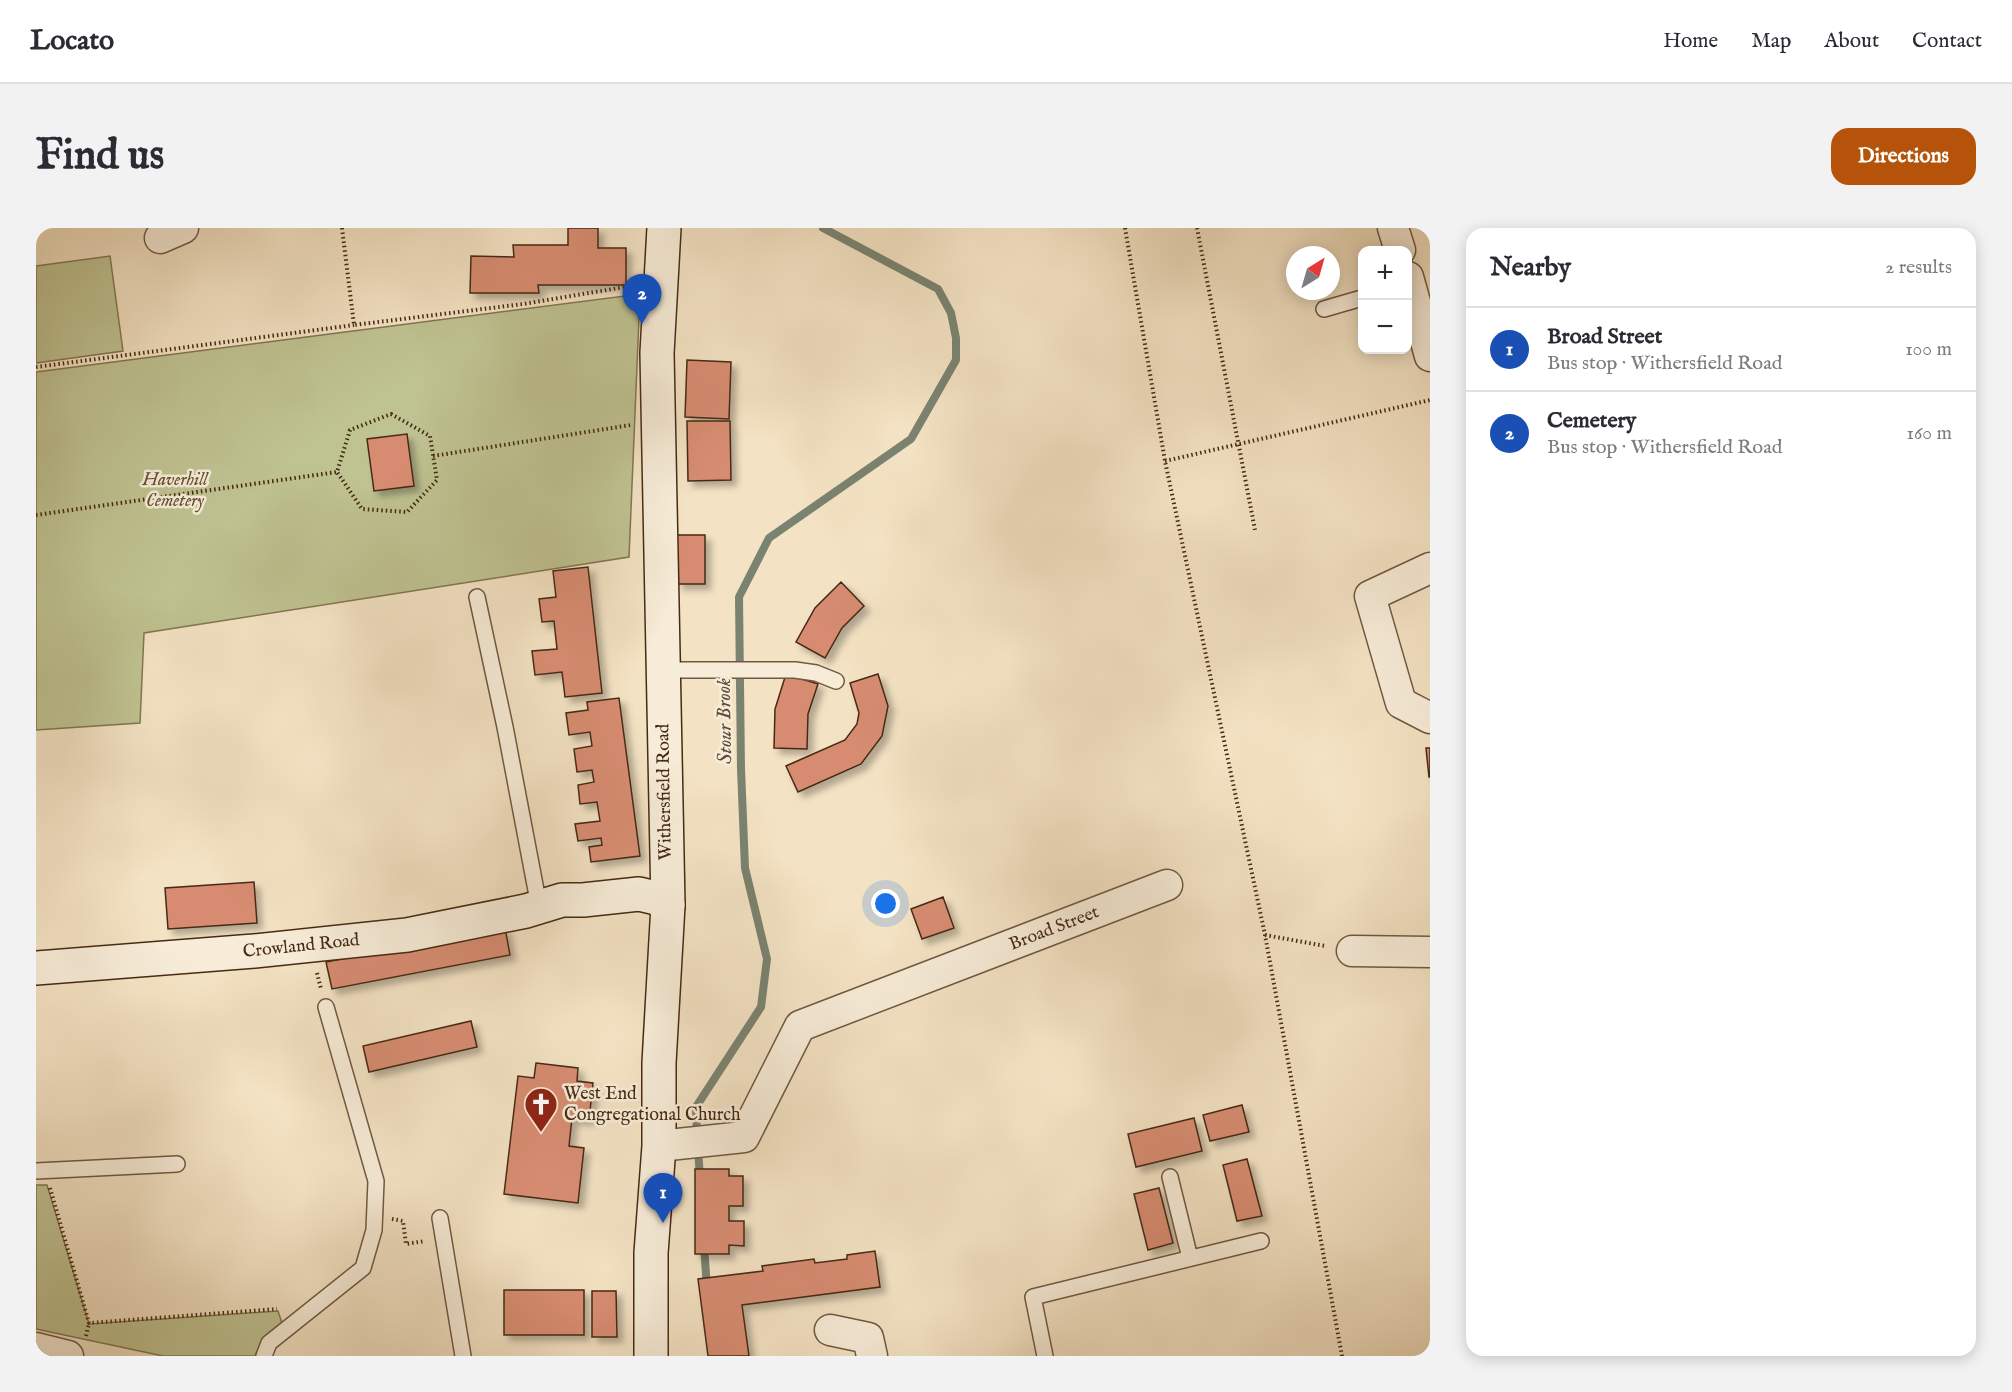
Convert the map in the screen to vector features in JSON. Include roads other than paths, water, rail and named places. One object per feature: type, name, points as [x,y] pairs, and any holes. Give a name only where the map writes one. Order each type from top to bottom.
[{"type":"street","name":"Withersfield Road","points":[[651,1356],[651,1253],[659,1146],[659,1063],[668,905],[657,353],[664,228]]},
{"type":"street","points":[[1393,228],[1399,246]]},
{"type":"street","points":[[1412,295],[1430,356]]},
{"type":"street","points":[[1430,568],[1370,596],[1401,703],[1430,718]]},
{"type":"street","name":"Crowland Road","points":[[36,968],[310,946],[407,935],[526,911],[551,903],[608,878],[666,867]]},
{"type":"street","name":"Broad Street","points":[[659,1146],[744,1137],[800,1026],[1167,885]]},
{"type":"street","name":"Crowland Road","points":[[551,903],[639,894],[656,898],[668,905]]},
{"type":"street","points":[[1352,951],[1430,952]]},
{"type":"street","points":[[830,1330],[868,1338],[872,1356]]},
{"type":"street","points":[[36,1348],[68,1356]]},
{"type":"lane","points":[[1324,309],[1358,299]]},
{"type":"lane","points":[[477,597],[505,727],[551,903]]},
{"type":"lane","points":[[663,670],[795,670],[836,681]]},
{"type":"lane","points":[[264,1356],[269,1343],[363,1268],[374,1230],[376,1181],[326,1007]]},
{"type":"lane","points":[[40,1170],[177,1164]]},
{"type":"lane","points":[[1170,1178],[1190,1258]]},
{"type":"lane","points":[[440,1218],[463,1356]]},
{"type":"lane","points":[[1045,1356],[1033,1297],[1261,1241]]},
{"type":"waterway","name":"Stour Brook","points":[[697,1136],[696,1107],[761,1007],[767,959],[745,868],[741,769],[739,597],[769,538],[911,439],[956,360],[956,338],[951,313],[938,289],[823,228]]},
{"type":"waterway","name":"Stour Brook","points":[[698,1148],[700,1178]]},
{"type":"waterway","name":"Stour Brook","points":[[704,1246],[707,1288]]},
{"type":"place","name":"Cemetery","points":[[642,324]]},
{"type":"place","name":"West End Congregational Church","points":[[541,1133]]},
{"type":"place","name":"Broad Street","points":[[663,1223]]},
{"type":"park label","name":"Haverhill Cemetery","points":[[175,490]]}]
